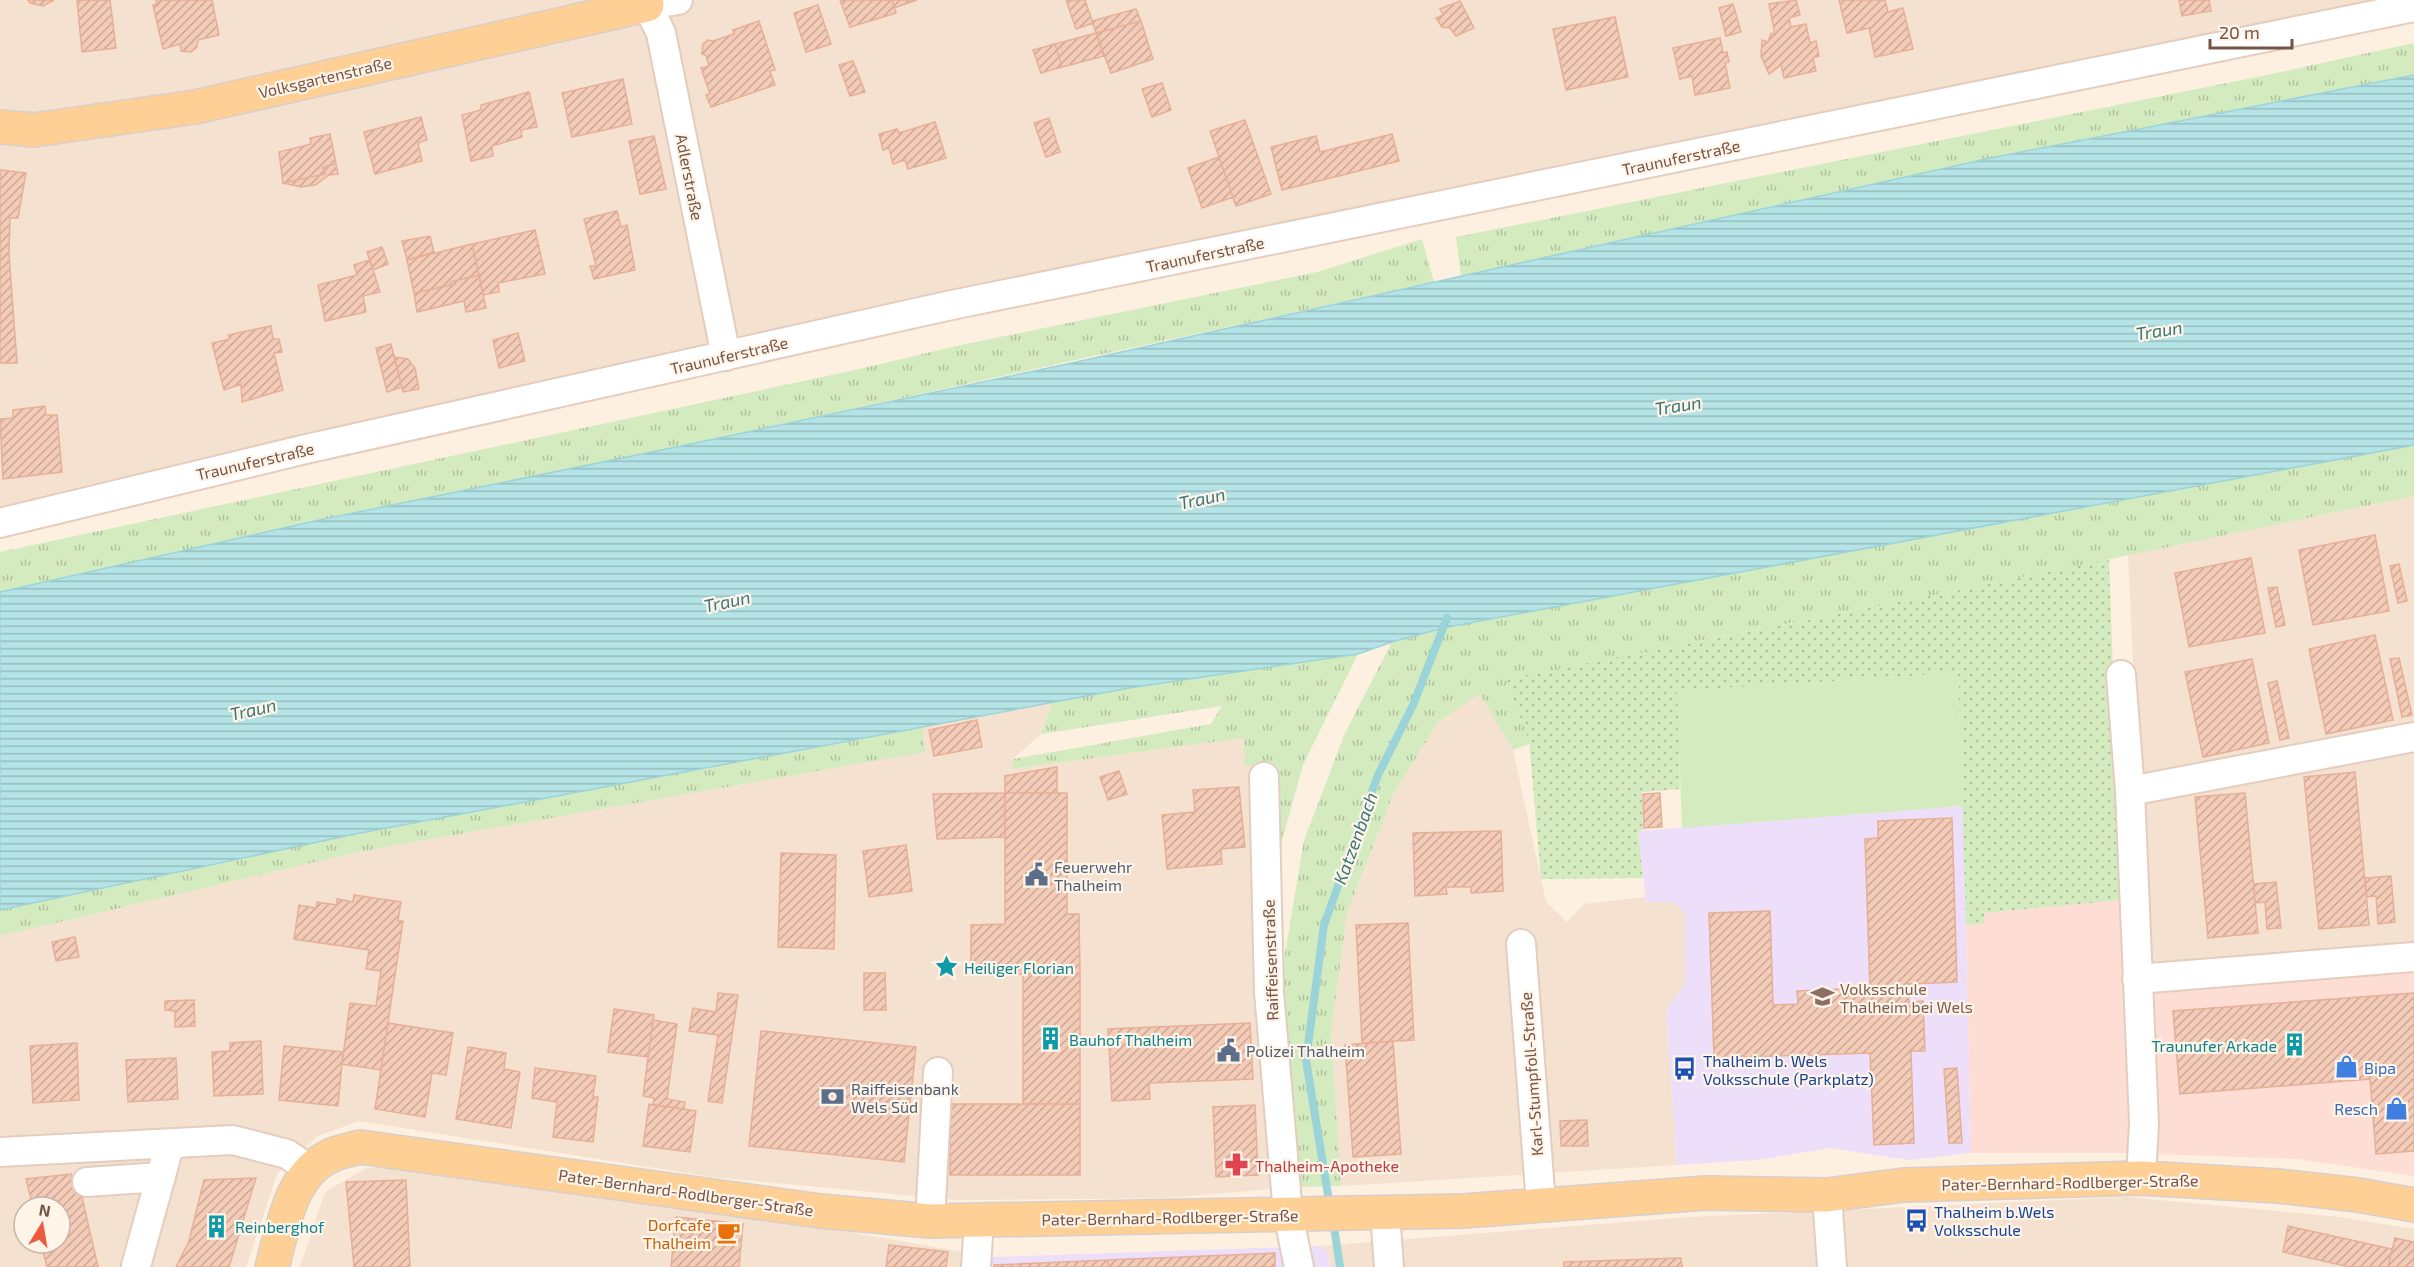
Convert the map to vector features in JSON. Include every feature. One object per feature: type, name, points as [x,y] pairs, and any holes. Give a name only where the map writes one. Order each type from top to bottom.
[{"type":"main road","name":"Volksgartenstraße","points":[[0,127],[34,130],[195,107],[657,2]]},
{"type":"main road","name":"Pater-Bernhard-Rodlberger-Straße","points":[[310,1170],[329,1157],[360,1147],[820,1211],[930,1221],[1463,1211],[1706,1193],[1827,1195],[1904,1185],[2141,1178],[2278,1186],[2358,1195],[2414,1205]]},
{"type":"main road","points":[[272,1267],[295,1190],[310,1170]]},
{"type":"main road","name":"Pater-Bernhard-Rodlberger-Straße","points":[[1706,1193],[1825,1172],[1904,1185]]},
{"type":"street","name":"Adlerstraße","points":[[657,2],[661,33],[726,356]]},
{"type":"street","name":"Traunuferstraße","points":[[0,523],[306,449],[970,301],[2414,7]]},
{"type":"street","points":[[2121,675],[2130,791],[2144,1123],[2141,1178]]},
{"type":"street","points":[[2130,791],[2414,737]]},
{"type":"street","name":"Raiffeisenstraße","points":[[1264,777],[1269,992],[1288,1214],[1299,1267]]},
{"type":"street","name":"Karl-Stumpfoll-Straße","points":[[1521,944],[1541,1204]]},
{"type":"street","points":[[2137,979],[2414,957]]},
{"type":"street","points":[[930,1221],[939,1072]]},
{"type":"street","points":[[0,1152],[233,1140],[287,1154],[310,1170]]},
{"type":"street","points":[[136,1266],[170,1143]]},
{"type":"street","points":[[87,1182],[161,1177]]},
{"type":"street","points":[[1827,1195],[1832,1267]]},
{"type":"street","points":[[1385,1213],[1389,1267]]},
{"type":"street","points":[[976,1267],[979,1221]]},
{"type":"shaded area","points":[[0,0],[2395,0],[0,515]]},
{"type":"shaded area","points":[[2414,496],[2414,971],[2149,993],[2128,555]]},
{"type":"shaded area","points":[[1481,693],[1513,750],[1546,902],[1567,922],[1584,904],[1645,897],[1646,902],[1675,903],[1685,915],[1685,983],[1666,1011],[1677,1165],[1341,1186],[1331,1033],[1347,913],[1393,795],[1438,722]]},
{"type":"shaded area","points":[[1052,702],[1041,734],[1013,759],[1012,769],[1244,738],[1276,764],[1274,870],[1296,1187],[1164,1198],[958,1200],[712,1177],[359,1121],[318,1136],[277,1174],[246,1267],[0,1267],[0,936],[358,852],[924,752],[923,726]]},
{"type":"shaded area","name":"Volksschule Thalheim bei Wels","points":[[1963,806],[1971,1153],[1909,1160],[1830,1148],[1757,1160],[1677,1165],[1666,1011],[1685,983],[1685,915],[1675,903],[1646,902],[1638,831]]},
{"type":"shaded area","points":[[2121,900],[2150,993],[2414,971],[2414,1176],[2297,1159],[2126,1153],[1971,1153],[1966,925],[1984,924],[1984,913]]},
{"type":"shaded area","points":[[411,1166],[820,1227],[992,1257],[992,1267],[300,1267],[325,1192],[366,1168]]},
{"type":"shaded area","points":[[2127,1197],[2340,1217],[2414,1229],[2414,1267],[1330,1267],[1328,1253],[1320,1246],[1689,1217]]},
{"type":"shaded area","points":[[1320,1246],[1328,1253],[1330,1267],[992,1267],[992,1257]]},
{"type":"green space","points":[[2414,43],[2414,75],[1986,159],[1461,276],[1456,237],[2267,75]]},
{"type":"green space","points":[[1422,239],[1434,282],[686,445],[324,519],[0,592],[0,552],[846,372],[961,345],[1317,272]]},
{"type":"green space","points":[[2414,445],[2414,496],[1956,591],[1678,645],[1591,669],[1591,720],[1513,750],[1480,694],[1438,722],[1393,795],[1347,913],[1331,1033],[1341,1186],[1296,1187],[1280,983],[1304,840],[1345,733],[1392,642],[1443,628]]},
{"type":"green space","points":[[2109,559],[2121,900],[1984,913],[1984,924],[1966,925],[1958,673],[1678,691],[1680,789],[1642,792],[1643,830],[1638,831],[1643,878],[1541,879],[1529,740],[1506,679]]},
{"type":"green space","points":[[1358,654],[1303,765],[1274,870],[1276,764],[1245,766],[1244,738],[1012,769],[1013,759],[1211,724],[1222,706],[1041,734],[1052,702],[1129,688]]},
{"type":"green space","points":[[1958,673],[1963,806],[1682,828],[1677,691]]},
{"type":"green space","points":[[923,726],[925,752],[358,852],[0,936],[0,910],[355,834]]},
{"type":"water","name":"Traun","points":[[2414,75],[2414,445],[1443,628],[1358,654],[1129,688],[355,834],[0,910],[0,592],[324,519],[1081,361],[1986,159]]},
{"type":"building","points":[[28,0],[54,0],[43,6],[30,3]]},
{"type":"building","points":[[77,0],[110,0],[116,48],[82,52]]},
{"type":"building","points":[[156,0],[212,0],[219,35],[198,40],[197,47],[191,52],[181,51],[180,44],[163,49],[153,5],[157,4]]},
{"type":"building","points":[[840,0],[892,0],[896,13],[850,27]]},
{"type":"building","points":[[892,0],[917,0],[894,8]]},
{"type":"building","points":[[1066,0],[1085,0],[1093,23],[1076,29]]},
{"type":"building","points":[[1796,0],[1800,15],[1789,18],[1791,27],[1806,24],[1810,43],[1816,41],[1819,56],[1813,58],[1816,71],[1784,78],[1781,65],[1769,74],[1761,56],[1762,40],[1768,42],[1771,33],[1775,35],[1769,4]]},
{"type":"building","points":[[1839,0],[1885,0],[1888,12],[1903,8],[1913,49],[1875,57],[1869,28],[1847,33]]},
{"type":"building","points":[[2179,0],[2209,0],[2211,11],[2182,16]]},
{"type":"building","points":[[1460,1],[1474,28],[1456,36],[1450,28],[1442,27],[1436,18],[1443,15],[1440,9]]},
{"type":"building","points":[[1733,4],[1741,32],[1726,36],[1719,8]]},
{"type":"building","points":[[818,5],[831,44],[806,52],[794,13]]},
{"type":"building","points":[[1136,9],[1141,21],[1096,33],[1092,21]]},
{"type":"building","points":[[1615,17],[1628,77],[1566,90],[1553,29]]},
{"type":"building","points":[[759,21],[775,70],[770,71],[775,85],[711,107],[706,95],[710,94],[701,68],[709,66],[706,55],[702,54],[703,44],[708,40],[713,41],[734,34],[733,30]]},
{"type":"building","points":[[1141,21],[1153,59],[1111,73],[1096,33]]},
{"type":"building","points":[[1096,33],[1104,56],[1062,67],[1055,44]]},
{"type":"building","points":[[1720,38],[1723,53],[1727,52],[1729,62],[1725,63],[1730,88],[1695,95],[1692,76],[1680,79],[1673,48]]},
{"type":"building","points":[[1055,44],[1062,67],[1041,73],[1033,50]]},
{"type":"building","points":[[853,61],[865,92],[850,96],[839,65]]},
{"type":"building","points":[[623,79],[632,124],[572,137],[562,93]]},
{"type":"building","points":[[1162,83],[1171,110],[1152,117],[1142,89]]},
{"type":"building","points":[[529,92],[537,127],[521,130],[522,137],[492,146],[493,156],[471,161],[462,115],[481,110],[481,105]]},
{"type":"building","points":[[421,117],[427,140],[418,143],[422,161],[375,174],[364,132]]},
{"type":"building","points":[[1049,118],[1060,152],[1046,157],[1034,123]]},
{"type":"building","points":[[1245,120],[1271,194],[1236,206],[1210,131]]},
{"type":"building","points":[[935,122],[946,158],[908,169],[905,160],[893,164],[889,148],[883,150],[879,134],[897,129],[899,133]]},
{"type":"building","points":[[330,134],[336,164],[323,167],[325,174],[283,183],[279,152],[311,144],[310,138]]},
{"type":"building","points":[[1392,134],[1399,161],[1282,190],[1271,147],[1316,136],[1320,152]]},
{"type":"building","points":[[654,136],[666,189],[640,194],[629,141]]},
{"type":"building","points":[[1219,157],[1233,197],[1202,208],[1188,168]]},
{"type":"building","points":[[336,164],[338,174],[329,175],[315,185],[301,187],[283,183],[325,174],[323,167]]},
{"type":"building","points":[[0,170],[26,173],[18,218],[10,218],[9,254],[17,363],[0,363]]},
{"type":"building","points":[[617,211],[621,227],[627,225],[635,270],[594,279],[590,266],[596,266],[584,219]]},
{"type":"building","points":[[535,230],[545,274],[498,283],[499,292],[483,295],[472,244]]},
{"type":"building","points":[[430,236],[434,252],[407,260],[402,241]]},
{"type":"building","points":[[472,244],[479,275],[450,282],[451,285],[414,293],[407,260]]},
{"type":"building","points":[[382,247],[388,264],[373,270],[367,252]]},
{"type":"building","points":[[370,260],[380,292],[363,296],[366,312],[325,321],[318,285],[357,275],[354,265]]},
{"type":"building","points":[[479,275],[486,308],[466,312],[464,301],[417,312],[414,293],[451,285],[450,282]]},
{"type":"building","points":[[271,326],[273,339],[279,339],[282,352],[274,353],[283,390],[242,402],[241,384],[224,390],[212,343],[230,339],[228,335]]},
{"type":"building","points":[[518,333],[525,361],[499,368],[493,340]]},
{"type":"building","points":[[391,344],[402,387],[387,392],[376,348]]},
{"type":"building","points":[[394,357],[408,359],[415,368],[419,389],[403,392]]},
{"type":"building","points":[[45,406],[46,415],[57,415],[62,472],[3,479],[0,419],[13,418],[13,410]]},
{"type":"building","points":[[2375,535],[2389,611],[2313,625],[2299,550]]},
{"type":"building","points":[[2251,558],[2265,633],[2189,647],[2175,573]]},
{"type":"building","points":[[2399,564],[2407,601],[2398,603],[2390,566]]},
{"type":"building","points":[[2277,587],[2285,625],[2276,627],[2268,588]]},
{"type":"building","points":[[2375,635],[2393,720],[2326,734],[2309,649]]},
{"type":"building","points":[[2399,658],[2412,715],[2402,717],[2390,659]]},
{"type":"building","points":[[2252,659],[2269,743],[2203,757],[2185,672]]},
{"type":"building","points":[[2277,681],[2289,738],[2280,740],[2268,683]]},
{"type":"building","points":[[977,720],[982,747],[934,756],[929,730]]},
{"type":"building","points":[[1057,767],[1057,793],[1005,793],[1005,776]]},
{"type":"building","points":[[1119,771],[1127,794],[1108,800],[1100,777]]},
{"type":"building","points":[[2355,772],[2369,925],[2319,929],[2304,777]]},
{"type":"building","points":[[1239,787],[1245,847],[1221,849],[1222,864],[1167,869],[1162,815],[1195,812],[1193,790]]},
{"type":"building","name":"Feuerwehr Thalheim","points":[[1005,793],[1067,793],[1067,914],[1079,914],[1080,974],[971,974],[971,925],[1005,924]]},
{"type":"building","points":[[1005,793],[1005,837],[937,839],[933,794]]},
{"type":"building","points":[[1660,793],[1662,827],[1644,828],[1643,794]]},
{"type":"building","points":[[2245,793],[2258,933],[2208,938],[2195,797]]},
{"type":"building","points":[[1952,818],[1957,982],[1908,984],[1909,1002],[1923,1001],[1925,1051],[1911,1051],[1914,1143],[1874,1145],[1870,1053],[1714,1058],[1709,913],[1770,911],[1773,1005],[1798,1004],[1797,991],[1870,988],[1865,839],[1878,838],[1878,821]]},
{"type":"building","points":[[1501,831],[1503,891],[1471,893],[1471,887],[1446,887],[1447,894],[1415,896],[1413,833]]},
{"type":"building","points":[[906,845],[912,891],[869,897],[863,851]]},
{"type":"building","points":[[781,853],[836,855],[834,949],[778,947]]},
{"type":"building","points":[[2391,876],[2395,922],[2378,924],[2376,896],[2367,897],[2365,878]]},
{"type":"building","points":[[2276,882],[2281,928],[2267,929],[2265,902],[2255,903],[2254,884]]},
{"type":"building","points":[[354,895],[401,902],[398,921],[403,921],[381,1070],[342,1064],[350,1003],[376,1006],[381,971],[366,969],[369,950],[294,939],[299,905],[316,908],[317,902],[337,905],[337,899],[353,902]]},
{"type":"building","points":[[1408,923],[1414,1040],[1362,1043],[1356,925]]},
{"type":"building","points":[[75,937],[79,957],[56,961],[52,942]]},
{"type":"building","points":[[864,973],[885,973],[886,1010],[864,1010]]},
{"type":"building","name":"Bauhof Thalheim","points":[[1023,974],[1080,974],[1080,1104],[1023,1104]]},
{"type":"building","points":[[718,993],[738,995],[722,1103],[708,1101],[718,1035],[689,1031],[693,1008],[716,1012]]},
{"type":"building","name":"Traunufer Arkade","points":[[2414,993],[2414,1151],[2376,1154],[2370,1079],[2180,1094],[2173,1011]]},
{"type":"building","points":[[194,1000],[195,1026],[175,1027],[175,1011],[165,1010],[165,1001]]},
{"type":"building","points":[[614,1009],[654,1015],[648,1057],[608,1052]]},
{"type":"building","points":[[653,1020],[677,1024],[667,1099],[685,1102],[684,1109],[653,1105],[654,1098],[643,1096]]},
{"type":"building","points":[[388,1023],[453,1033],[446,1075],[432,1073],[425,1117],[375,1109]]},
{"type":"building","points":[[1250,1023],[1253,1079],[1149,1083],[1150,1099],[1112,1101],[1108,1029]]},
{"type":"building","name":"Raiffeisenbank Wels Süd","points":[[761,1031],[916,1047],[904,1162],[749,1146]]},
{"type":"building","points":[[261,1041],[263,1094],[214,1096],[212,1052],[230,1051],[230,1043]]},
{"type":"building","points":[[1393,1041],[1401,1154],[1353,1157],[1345,1045]]},
{"type":"building","points":[[77,1043],[79,1100],[33,1103],[30,1046]]},
{"type":"building","points":[[284,1046],[343,1052],[338,1106],[279,1100]]},
{"type":"building","points":[[468,1047],[506,1053],[504,1069],[520,1072],[511,1128],[456,1119]]},
{"type":"building","points":[[176,1058],[178,1099],[128,1102],[126,1060]]},
{"type":"building","points":[[535,1068],[596,1076],[593,1097],[598,1097],[593,1142],[553,1137],[557,1102],[532,1098]]},
{"type":"building","points":[[1957,1068],[1962,1143],[1949,1143],[1944,1069]]},
{"type":"building","points":[[649,1104],[696,1111],[690,1152],[643,1146]]},
{"type":"building","points":[[950,1104],[1080,1104],[1080,1175],[950,1175]]},
{"type":"building","points":[[1255,1105],[1258,1175],[1216,1177],[1213,1107]]},
{"type":"building","points":[[1587,1120],[1588,1146],[1561,1146],[1560,1121]]},
{"type":"building","points":[[71,1174],[76,1193],[81,1193],[98,1267],[47,1267],[44,1255],[72,1255],[72,1195],[30,1195],[26,1179]]},
{"type":"building","name":"Reinberghof","points":[[256,1178],[229,1267],[176,1267],[189,1241],[204,1180]]},
{"type":"building","points":[[406,1180],[410,1267],[354,1267],[346,1182]]},
{"type":"building","points":[[676,1217],[743,1224],[739,1267],[671,1267]]},
{"type":"building","points":[[2288,1226],[2392,1249],[2388,1267],[2350,1267],[2283,1252]]},
{"type":"building","points":[[2395,1238],[2414,1242],[2414,1267],[2388,1267]]},
{"type":"building","points":[[889,1245],[948,1252],[946,1267],[886,1267]]},
{"type":"building","points":[[1275,1253],[1275,1267],[1109,1267],[1108,1260]]},
{"type":"building","points":[[1681,1258],[1682,1267],[1564,1267],[1564,1262]]},
{"type":"building","points":[[1108,1260],[1109,1267],[994,1267],[994,1265]]},
{"type":"waterway","name":"Katzenbach","points":[[1330,1207],[1306,1060],[1324,925],[1378,775],[1413,705],[1447,618]]},
{"type":"waterway","name":"Katzenbach","points":[[1333,1220],[1340,1267]]},
{"type":"place","name":"Feuerwehr Thalheim","points":[[1036,875]]},
{"type":"place","name":"Heiliger Florian","points":[[946,967]]},
{"type":"place","name":"Volksschule Thalheim bei Wels","points":[[1822,997]]},
{"type":"place","name":"Bauhof Thalheim","points":[[1051,1039]]},
{"type":"place","name":"Traunufer Arkade","points":[[2295,1045]]},
{"type":"place","name":"Polizei Thalheim","points":[[1228,1050]]},
{"type":"place","name":"Bipa","points":[[2346,1067]]},
{"type":"place","name":"Thalheim b. Wels Volksschule (Parkplatz)","points":[[1685,1069]]},
{"type":"place","name":"Raiffeisenbank Wels Süd","points":[[833,1097]]},
{"type":"place","name":"Resch","points":[[2396,1108]]},
{"type":"place","name":"Thalheim-Apotheke","points":[[1237,1165]]},
{"type":"place","name":"Thalheim b.Wels Volksschule","points":[[1916,1220]]},
{"type":"place","name":"Reinberghof","points":[[217,1226]]},
{"type":"place","name":"Dorfcafe Thalheim","points":[[729,1233]]}]
